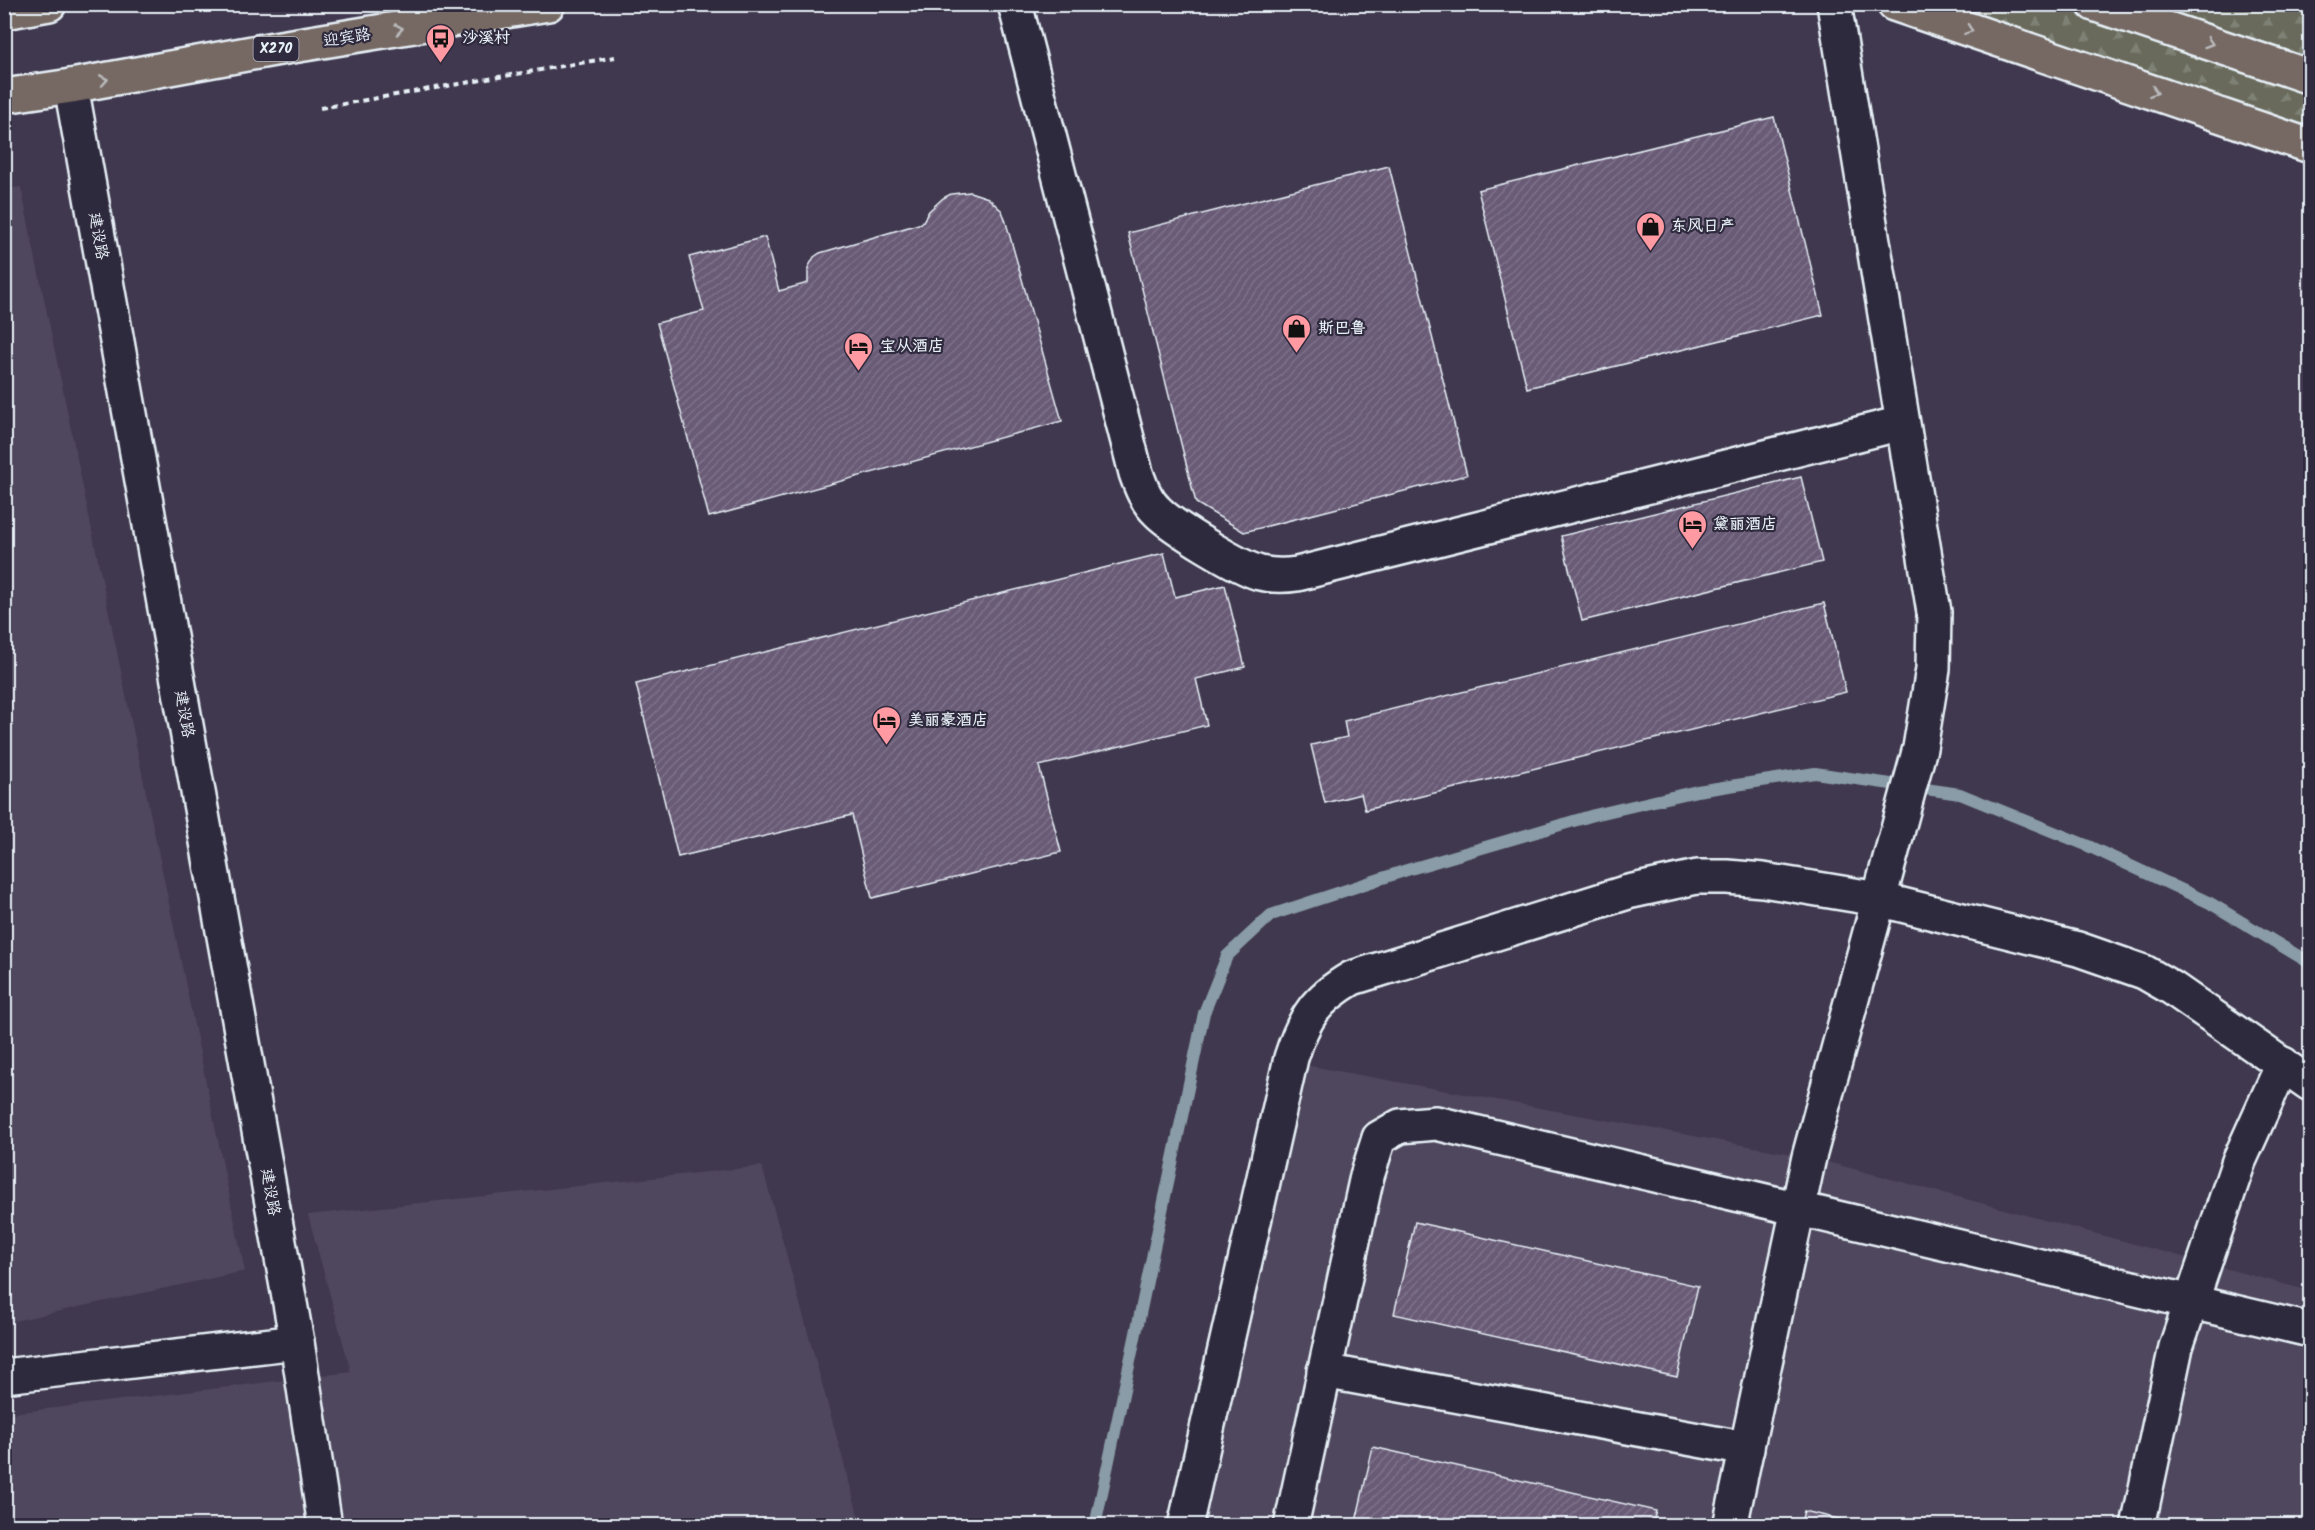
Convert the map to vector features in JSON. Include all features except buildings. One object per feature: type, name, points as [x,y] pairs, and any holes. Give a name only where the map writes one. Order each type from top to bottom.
[{"type":"main road","points":[[4,12],[49,4]]},
{"type":"main road","name":"迎宾路","points":[[4,96],[548,4]]},
{"type":"main road","points":[[1894,4],[2296,141]]},
{"type":"main road","points":[[2094,4],[2310,77]]},
{"type":"street","points":[[1015,4],[1143,493],[1157,512],[1173,525],[1257,573],[1276,576],[1297,574],[1902,423]]},
{"type":"street","points":[[1730,1526],[1809,1157],[1920,748],[1933,669],[1934,612],[1834,4]]},
{"type":"street","name":"建设路","points":[[71,86],[297,1342],[325,1526]]},
{"type":"street","points":[[1185,1526],[1297,1037],[1310,1013],[1329,991],[1352,978],[1663,883],[1727,876],[1764,880],[1878,899],[2078,949],[2144,972],[2172,988],[2310,1084]]},
{"type":"street","points":[[2138,1526],[2175,1347],[2239,1161],[2283,1064]]},
{"type":"street","points":[[1291,1526],[1367,1176],[1379,1138],[1400,1126],[1436,1123],[2310,1330]]},
{"type":"street","points":[[4,1376],[297,1342]]},
{"type":"street","points":[[1324,1371],[1747,1449]]},
{"type":"path","points":[[320,108],[615,57]]},
{"type":"shaded area","points":[[21,187],[245,1271],[5,1323],[4,189]]},
{"type":"shaded area","points":[[1305,1065],[1809,1157],[2310,1291],[2310,1525],[1200,1526]]},
{"type":"shaded area","points":[[762,1166],[861,1525],[5,1525],[4,1414],[351,1372],[308,1215]]},
{"type":"green space","points":[[1898,5],[2310,5],[2310,134]]},
{"type":"waterway","points":[[1095,1526],[1204,1013],[1227,956],[1271,915],[1407,870],[1594,815],[1697,791],[1815,773],[1960,794],[2086,845],[2210,903],[2310,963]]},
{"type":"place","name":"沙溪村","points":[[441,64]]},
{"type":"place","name":"东风日产","points":[[1650,252]]},
{"type":"place","name":"斯巴鲁","points":[[1297,354]]},
{"type":"place","name":"宝从酒店","points":[[859,372]]},
{"type":"place","name":"黛丽酒店","points":[[1692,550]]},
{"type":"place","name":"美丽豪酒店","points":[[887,746]]}]
